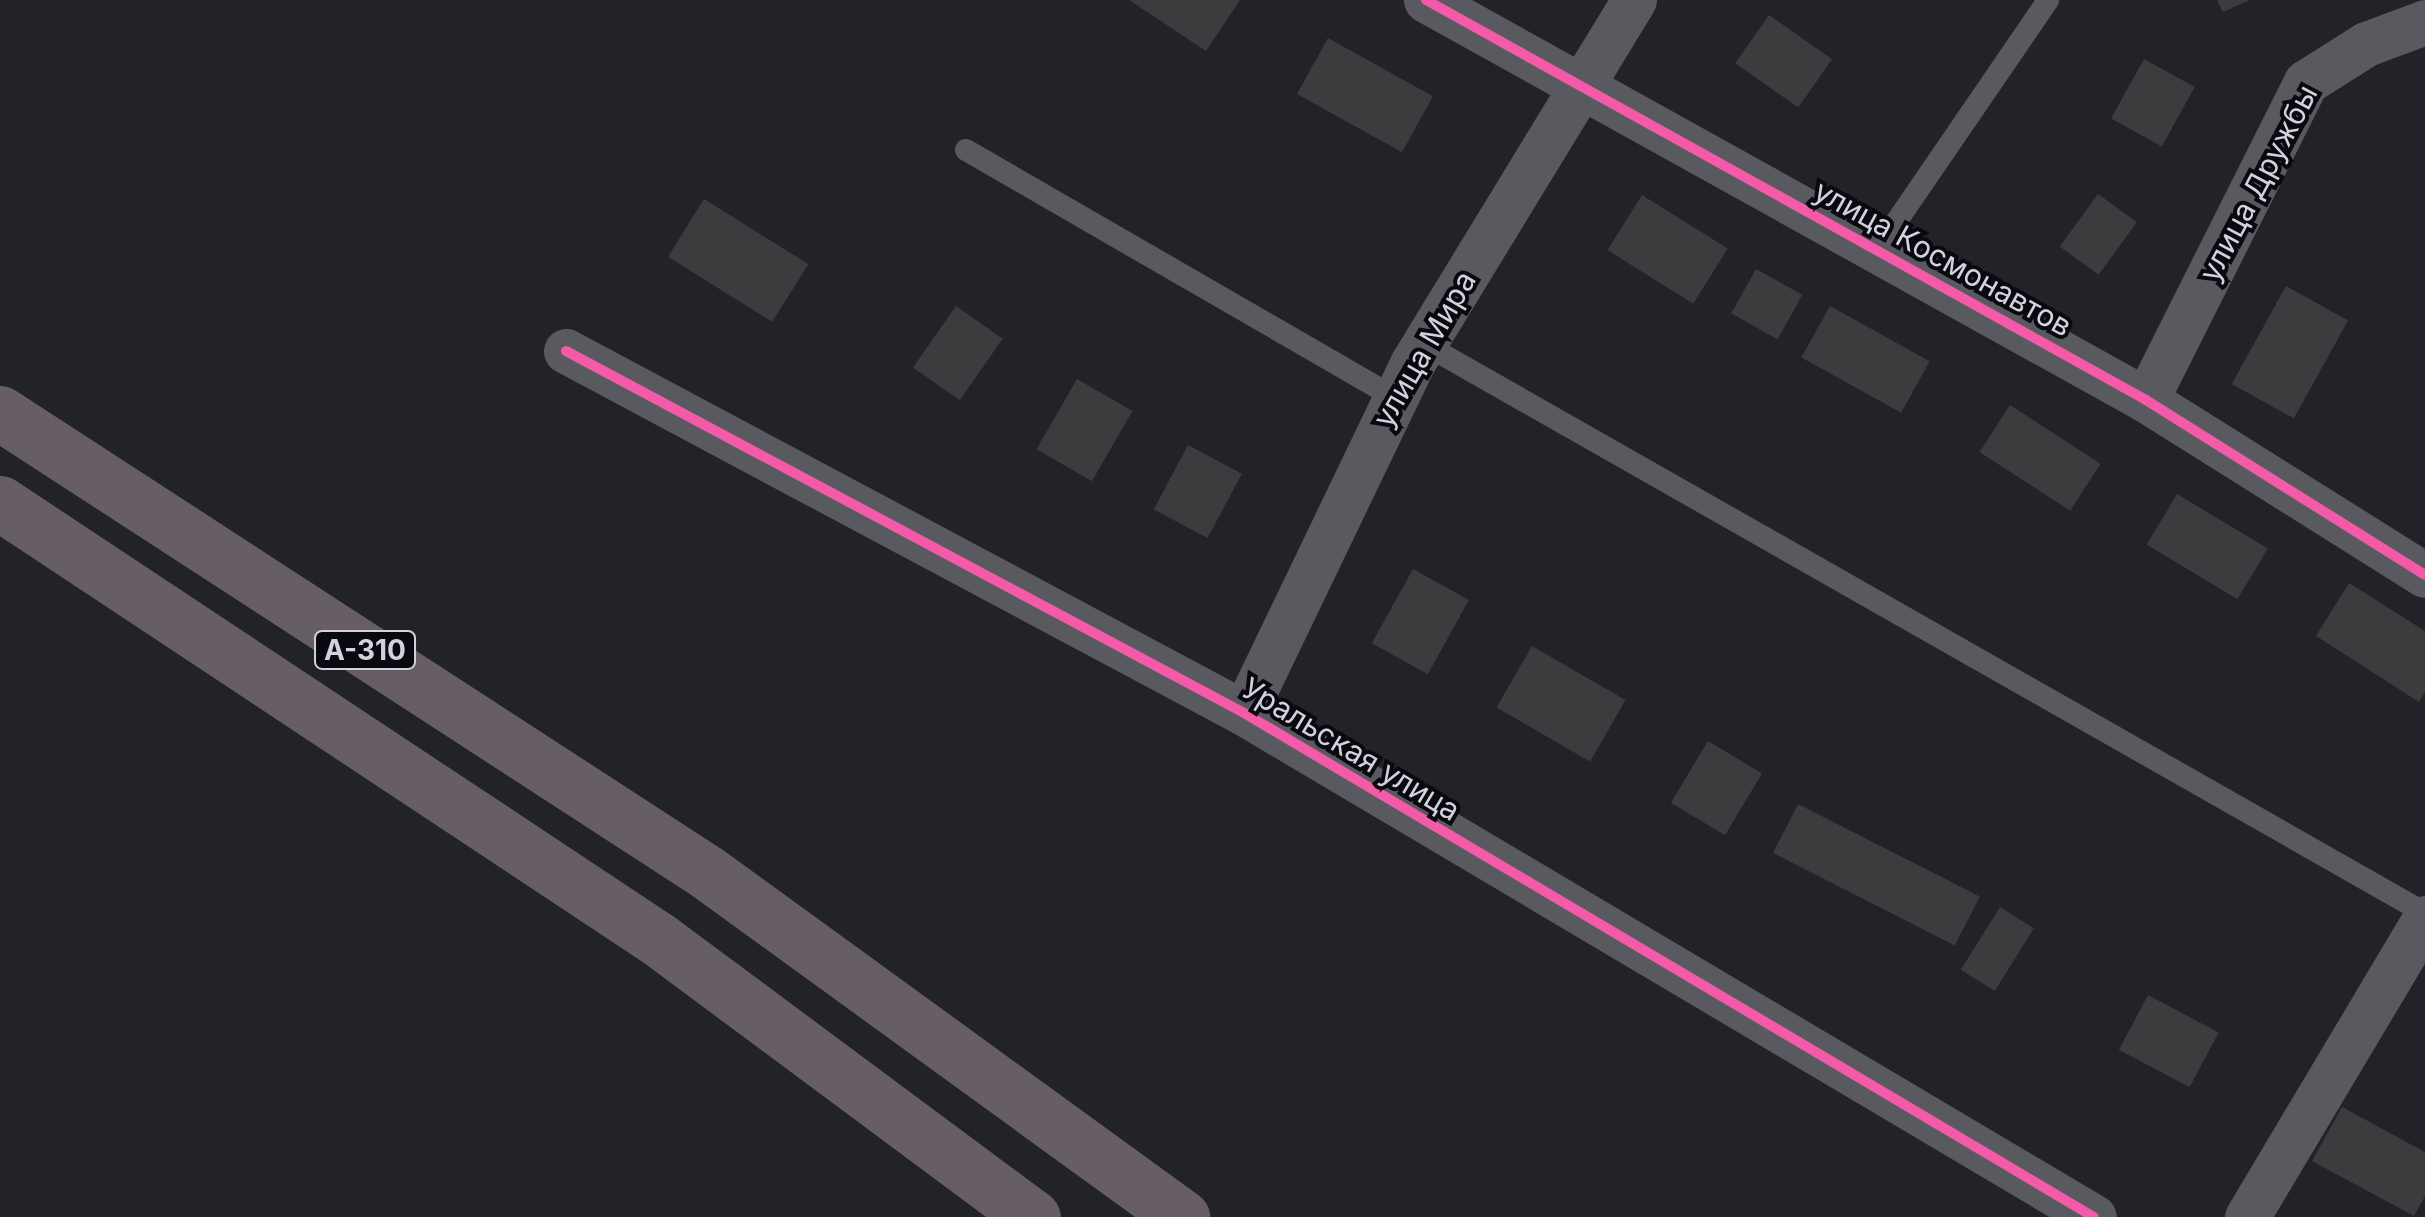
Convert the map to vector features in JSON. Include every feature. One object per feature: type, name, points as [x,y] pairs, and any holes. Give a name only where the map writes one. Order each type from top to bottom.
[{"type":"highway","name":"А-310","points":[[0,413],[708,874],[1182,1217]]},
{"type":"highway","name":"А-310","points":[[0,504],[658,939],[1033,1217]]},
{"type":"street","name":"улица Космонавтов","points":[[1426,0],[2146,400],[2425,575]]},
{"type":"street","name":"улица Мира","points":[[1244,713],[1394,397],[1634,0]]},
{"type":"street","name":"улица Дружбы","points":[[2146,400],[2306,82],[2366,44],[2425,22]]},
{"type":"street","name":"Уральская улица","points":[[566,351],[1244,713],[2094,1217]]},
{"type":"street","points":[[2247,1217],[2425,915]]},
{"type":"lane","points":[[1877,250],[2048,0]]},
{"type":"lane","points":[[966,150],[1394,397]]},
{"type":"lane","points":[[1424,344],[2425,915]]},
{"type":"building","points":[[1129,0],[1240,0],[1206,51]]},
{"type":"building","points":[[2217,0],[2250,0],[2223,12]]},
{"type":"building","points":[[1769,15],[1832,59],[1798,107],[1735,63]]},
{"type":"building","points":[[1328,38],[1433,96],[1402,152],[1297,94]]},
{"type":"building","points":[[2144,59],[2195,87],[2162,147],[2111,118]]},
{"type":"building","points":[[2098,194],[2137,222],[2099,275],[2060,247]]},
{"type":"building","points":[[1642,195],[1728,249],[1693,304],[1608,250]]},
{"type":"building","points":[[704,199],[808,264],[772,322],[668,257]]},
{"type":"building","points":[[1756,269],[1802,295],[1778,339],[1731,314]]},
{"type":"building","points":[[2286,286],[2348,320],[2294,418],[2232,384]]},
{"type":"building","points":[[956,306],[1003,339],[960,400],[913,367]]},
{"type":"building","points":[[1830,306],[1930,361],[1901,413],[1801,358]]},
{"type":"building","points":[[1077,379],[1132,411],[1092,481],[1036,449]]},
{"type":"building","points":[[2010,405],[2101,464],[2070,511],[1980,452]]},
{"type":"building","points":[[1188,445],[1242,474],[1208,538],[1154,509]]},
{"type":"building","points":[[2177,494],[2268,549],[2237,599],[2147,545]]},
{"type":"building","points":[[1413,569],[1469,600],[1428,674],[1372,643]]},
{"type":"building","points":[[2349,583],[2425,631],[2425,692],[2419,702],[2316,636]]},
{"type":"building","points":[[1532,646],[1626,700],[1590,761],[1496,707]]},
{"type":"building","points":[[1708,741],[1762,773],[1725,835],[1671,803]]},
{"type":"building","points":[[1798,804],[1980,897],[1955,946],[1773,853]]},
{"type":"building","points":[[2000,907],[2034,928],[1995,991],[1961,970]]},
{"type":"building","points":[[2148,995],[2219,1033],[2190,1087],[2119,1050]]},
{"type":"building","points":[[2342,1107],[2425,1152],[2425,1196],[2414,1216],[2312,1161]]},
{"type":"cycle path","points":[[1426,0],[2146,400],[2425,575]]},
{"type":"cycle path","points":[[566,351],[1244,713],[2094,1217]]}]
